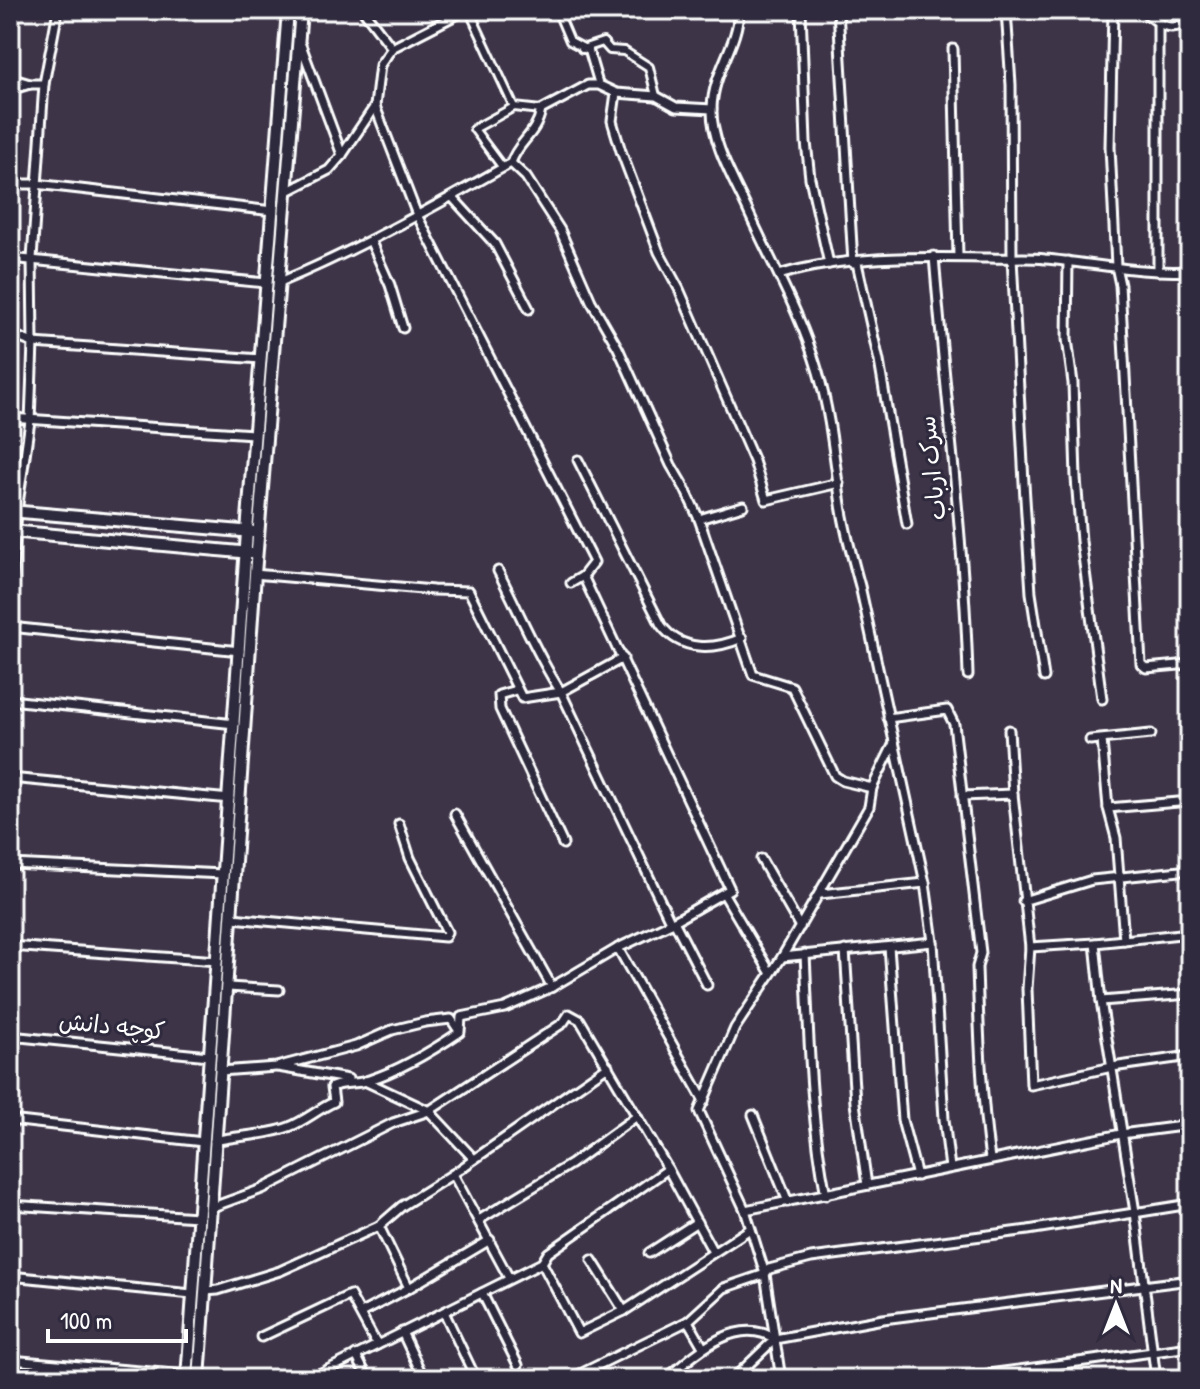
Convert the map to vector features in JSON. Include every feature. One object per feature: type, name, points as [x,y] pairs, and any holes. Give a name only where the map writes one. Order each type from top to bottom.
[{"type":"main road","points":[[199,1379],[210,1208],[209,1056],[240,651],[252,553],[254,434],[288,10]]},
{"type":"main road","points":[[253,532],[280,282],[301,10]]},
{"type":"main road","points":[[287,27],[299,34]]},
{"type":"main road","points":[[285,50],[297,52]]},
{"type":"main road","points":[[13,511],[253,532]]},
{"type":"main road","points":[[13,531],[252,553]]},
{"type":"main road","points":[[187,1377],[198,1217],[220,1071],[228,987],[250,574]]},
{"type":"street","points":[[10,604],[13,511],[30,421],[32,259],[44,84],[58,10]]},
{"type":"street","points":[[363,10],[392,48]]},
{"type":"street","points":[[286,192],[329,170],[342,155],[375,106],[380,65],[392,48],[467,10],[514,107]]},
{"type":"street","points":[[557,10],[570,41],[589,51],[599,85]]},
{"type":"street","points":[[739,10],[738,31],[717,80],[712,109],[716,136],[779,275],[818,372],[849,545],[925,883],[933,942],[950,1168]]},
{"type":"street","points":[[801,10],[806,142],[810,178],[829,264]]},
{"type":"street","points":[[838,10],[855,263],[881,376],[907,524]]},
{"type":"street","points":[[1006,10],[1011,85],[1012,258],[1031,593],[1044,677]]},
{"type":"street","points":[[1113,10],[1110,147],[1141,664],[1142,668],[1190,664]]},
{"type":"street","points":[[1142,10],[1158,25],[1177,28],[1190,23]]},
{"type":"street","points":[[1158,25],[1158,271]]},
{"type":"street","points":[[299,34],[342,155]]},
{"type":"street","points":[[582,49],[603,42],[610,50],[624,51],[649,67],[656,96]]},
{"type":"street","points":[[953,49],[958,257]]},
{"type":"street","points":[[10,78],[30,84],[44,84]]},
{"type":"street","points":[[10,90],[30,84]]},
{"type":"street","points":[[503,168],[474,129],[514,107],[541,110],[588,85],[599,85],[616,93],[656,96],[676,107],[712,109]]},
{"type":"street","points":[[616,93],[612,121],[621,151],[659,252],[679,289],[754,461],[766,500],[839,483]]},
{"type":"street","points":[[375,106],[417,215],[594,562],[583,576],[571,583]]},
{"type":"street","points":[[280,282],[371,242],[511,163],[514,153],[535,129],[541,110]]},
{"type":"street","points":[[511,163],[526,177],[560,230],[591,301],[618,348],[699,519],[753,675],[792,687],[835,776],[872,788]]},
{"type":"street","points":[[10,184],[36,184],[273,211]]},
{"type":"street","points":[[453,198],[495,244],[529,309]]},
{"type":"street","points":[[371,242],[390,285],[403,328]]},
{"type":"street","points":[[779,275],[829,264],[934,256],[1068,261],[1158,271],[1190,271]]},
{"type":"street","name":"سرک ارباب","points":[[934,256],[965,596],[968,675]]},
{"type":"street","points":[[10,258],[266,283]]},
{"type":"street","points":[[1068,261],[1067,339],[1073,383],[1077,494],[1102,699]]},
{"type":"street","points":[[10,334],[33,343],[261,359]]},
{"type":"street","points":[[10,418],[254,434]]},
{"type":"street","points":[[578,460],[661,625],[670,637],[700,648],[723,646],[742,638]]},
{"type":"street","points":[[699,519],[743,506]]},
{"type":"street","points":[[498,571],[542,662],[561,692],[672,922],[707,985]]},
{"type":"street","points":[[250,574],[469,591],[522,698],[561,692],[623,658]]},
{"type":"street","points":[[460,1032],[461,1017],[505,1008],[552,987],[730,889],[583,576]]},
{"type":"street","points":[[10,627],[240,651]]},
{"type":"street","points":[[516,690],[499,695],[500,709],[563,844]]},
{"type":"street","points":[[10,700],[235,724]]},
{"type":"street","points":[[888,718],[947,710],[952,716],[981,953],[977,967],[980,1056],[990,1159]]},
{"type":"street","points":[[1009,730],[1023,901],[1030,947],[1027,989],[1031,1085],[1112,1067],[1190,1056]]},
{"type":"street","points":[[1090,740],[1151,734]]},
{"type":"street","points":[[1102,740],[1108,808],[1116,838],[1124,940]]},
{"type":"street","points":[[781,1379],[765,1274],[745,1210],[699,1111],[735,1028],[782,957],[869,807],[872,788],[894,743]]},
{"type":"street","points":[[10,778],[230,799]]},
{"type":"street","points":[[962,796],[1013,794]]},
{"type":"street","points":[[1108,808],[1190,801]]},
{"type":"street","points":[[455,814],[552,987]]},
{"type":"street","points":[[232,918],[445,937],[447,932],[410,858],[399,824]]},
{"type":"street","points":[[761,859],[800,927]]},
{"type":"street","points":[[10,864],[223,874]]},
{"type":"street","points":[[1023,901],[1092,880],[1190,870]]},
{"type":"street","points":[[820,894],[925,883]]},
{"type":"street","points":[[724,894],[770,972]]},
{"type":"street","points":[[1030,947],[1190,933]]},
{"type":"street","points":[[782,957],[933,942]]},
{"type":"street","points":[[1095,943],[1156,1379]]},
{"type":"street","points":[[10,946],[218,961]]},
{"type":"street","points":[[889,947],[902,1120],[917,1176]]},
{"type":"street","points":[[618,948],[704,1101]]},
{"type":"street","points":[[845,950],[855,1103],[867,1185]]},
{"type":"street","points":[[805,954],[812,1089],[818,1157],[826,1195]]},
{"type":"street","points":[[228,987],[279,990]]},
{"type":"street","points":[[1101,1001],[1190,994]]},
{"type":"street","points":[[210,1208],[262,1189],[393,1123],[429,1111],[563,1023],[569,1014],[580,1020],[608,1066],[713,1252]]},
{"type":"street","points":[[220,1071],[276,1067],[356,1046],[392,1030],[425,1022],[451,1019],[460,1032]]},
{"type":"street","points":[[10,1120],[208,1141],[267,1133],[293,1126],[334,1102],[332,1087],[346,1081],[366,1082],[432,1051],[460,1032]]},
{"type":"street","name":"کوچه دانش","points":[[10,1036],[209,1056]]},
{"type":"street","points":[[205,1291],[280,1271],[379,1226],[402,1206],[608,1066]]},
{"type":"street","points":[[276,1067],[366,1082],[429,1111],[474,1159]]},
{"type":"street","points":[[753,1115],[788,1202]]},
{"type":"street","points":[[479,1220],[571,1164],[637,1116]]},
{"type":"street","points":[[745,1210],[990,1159],[1121,1134],[1190,1125]]},
{"type":"street","points":[[311,1379],[542,1263],[548,1253],[668,1169]]},
{"type":"street","points":[[453,1174],[509,1278]]},
{"type":"street","points":[[570,1379],[688,1321],[724,1288],[765,1274],[769,1269],[811,1258],[1013,1232],[1190,1204]]},
{"type":"street","points":[[10,1205],[198,1217]]},
{"type":"street","points":[[649,1253],[697,1222]]},
{"type":"street","points":[[379,1226],[409,1288]]},
{"type":"street","points":[[542,1263],[579,1333],[624,1311],[750,1229]]},
{"type":"street","points":[[361,1313],[490,1240]]},
{"type":"street","points":[[592,1260],[624,1311]]},
{"type":"street","points":[[10,1276],[192,1294]]},
{"type":"street","points":[[733,1379],[775,1339],[883,1319],[1190,1280]]},
{"type":"street","points":[[482,1293],[518,1365]]},
{"type":"street","points":[[261,1337],[346,1295],[352,1296],[377,1345]]},
{"type":"street","points":[[444,1312],[476,1379]]},
{"type":"street","points":[[688,1321],[703,1347]]},
{"type":"street","points":[[402,1332],[424,1379]]},
{"type":"street","points":[[666,1379],[703,1347],[727,1335],[766,1334],[775,1339]]},
{"type":"street","points":[[951,1379],[1190,1347]]},
{"type":"street","points":[[356,1355],[368,1379]]},
{"type":"street","points":[[10,1360],[187,1377]]}]
